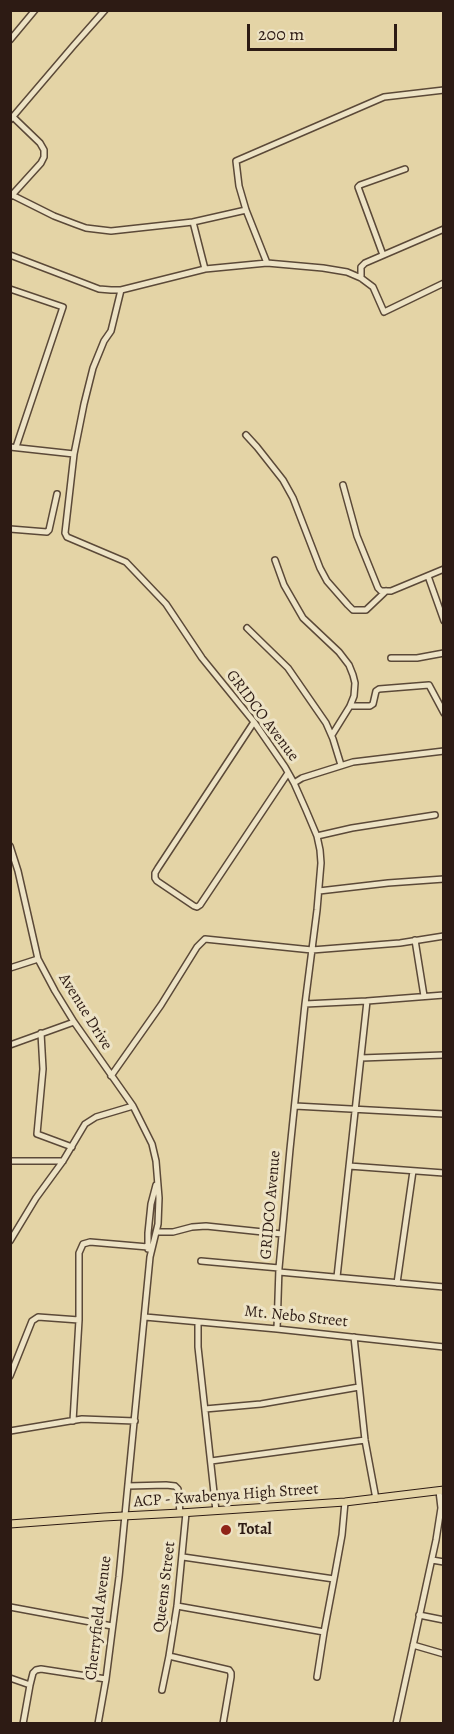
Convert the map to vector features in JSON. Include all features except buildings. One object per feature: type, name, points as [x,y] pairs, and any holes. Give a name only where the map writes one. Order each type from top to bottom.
[{"type":"main road","name":"ACP - Kwabenya High Street","points":[[10,1524],[345,1502],[441,1490]]},
{"type":"street","points":[[10,40],[35,10]]},
{"type":"street","points":[[105,10],[11,119],[40,143],[44,150],[41,164],[11,196],[86,228],[111,231],[193,222],[246,210]]},
{"type":"street","points":[[267,263],[246,210],[239,186],[236,161],[384,97],[444,90]]},
{"type":"street","points":[[383,255],[358,188],[360,185],[405,169]]},
{"type":"street","points":[[193,222],[206,269]]},
{"type":"street","points":[[361,278],[362,265],[444,230]]},
{"type":"street","points":[[10,255],[99,289],[121,290],[206,269],[267,263],[323,268],[347,272],[361,278],[373,287],[384,312],[444,283]]},
{"type":"street","points":[[10,289],[63,307],[13,447],[74,454]]},
{"type":"street","name":"GRIDCO Avenue","points":[[121,290],[111,331],[104,341],[93,368],[74,454],[65,529],[67,537],[126,562],[166,604],[202,658],[254,722],[294,783],[316,836],[321,863],[282,1234],[277,1329]]},
{"type":"street","points":[[246,435],[283,480],[293,498],[320,568],[327,581],[348,605],[353,610],[366,610],[386,591]]},
{"type":"street","points":[[343,485],[357,536],[381,591],[391,591],[444,569]]},
{"type":"street","points":[[10,529],[47,532],[57,494]]},
{"type":"street","points":[[275,560],[284,585],[303,618],[339,652],[349,665],[355,683],[350,706],[332,735]]},
{"type":"street","points":[[428,576],[444,621]]},
{"type":"street","points":[[247,628],[288,668],[326,723],[341,765]]},
{"type":"street","points":[[391,658],[417,658],[444,653]]},
{"type":"street","points":[[350,706],[370,706],[379,689],[429,685],[444,713]]},
{"type":"street","points":[[254,722],[158,868],[155,873],[157,881],[194,906],[200,905],[288,773]]},
{"type":"street","points":[[294,783],[353,762],[444,750]]},
{"type":"street","points":[[316,836],[435,815]]},
{"type":"street","name":"Avenue Drive","points":[[10,846],[18,870],[38,959],[74,1022],[133,1106],[152,1144],[156,1161],[157,1183]]},
{"type":"street","points":[[319,891],[444,879]]},
{"type":"street","points":[[111,1076],[161,1005],[197,947],[205,939],[312,950],[444,936]]},
{"type":"street","points":[[415,940],[424,996]]},
{"type":"street","points":[[10,968],[38,959]]},
{"type":"street","points":[[305,1004],[444,995]]},
{"type":"street","points":[[337,1277],[367,1001]]},
{"type":"street","points":[[10,1046],[74,1022]]},
{"type":"street","points":[[41,1033],[43,1069],[37,1134],[72,1147]]},
{"type":"street","points":[[361,1058],[444,1055]]},
{"type":"street","points":[[10,1241],[85,1124],[133,1106]]},
{"type":"street","points":[[295,1106],[444,1114]]},
{"type":"street","points":[[10,1161],[63,1161]]},
{"type":"street","points":[[349,1166],[444,1173]]},
{"type":"street","points":[[397,1283],[413,1171]]},
{"type":"street","points":[[150,1257],[157,1232],[159,1198],[157,1183]]},
{"type":"street","points":[[150,1257],[148,1247],[151,1204],[157,1183]]},
{"type":"street","points":[[157,1232],[173,1232],[206,1226],[282,1234]]},
{"type":"street","points":[[73,1421],[80,1253],[83,1244],[90,1242],[148,1247]]},
{"type":"street","name":"Cherryfield Avenue","points":[[98,1724],[106,1679],[125,1516],[150,1257]]},
{"type":"street","points":[[201,1262],[444,1287]]},
{"type":"street","points":[[10,1376],[32,1321],[38,1317],[79,1320]]},
{"type":"street","name":"Mt. Nebo Street","points":[[145,1317],[444,1347]]},
{"type":"street","points":[[198,1322],[198,1347],[216,1511]]},
{"type":"street","points":[[354,1337],[365,1440],[376,1499]]},
{"type":"street","points":[[205,1409],[261,1404],[359,1387]]},
{"type":"street","points":[[10,1431],[91,1419],[135,1421]]},
{"type":"street","points":[[211,1461],[365,1440]]},
{"type":"street","name":"Queens Street","points":[[128,1486],[166,1485],[175,1486],[178,1489],[183,1513],[183,1557],[169,1656],[229,1670],[231,1677],[223,1724]]},
{"type":"street","points":[[396,1724],[442,1508],[441,1490]]},
{"type":"street","points":[[317,1677],[342,1535],[345,1502]]},
{"type":"street","points":[[183,1557],[334,1579]]},
{"type":"street","points":[[432,1560],[444,1562]]},
{"type":"street","points":[[177,1606],[324,1632]]},
{"type":"street","points":[[10,1607],[112,1626]]},
{"type":"street","points":[[419,1615],[444,1620]]},
{"type":"street","points":[[413,1645],[444,1654]]},
{"type":"street","points":[[162,1690],[169,1656]]},
{"type":"street","points":[[23,1724],[30,1685],[36,1670],[106,1679]]},
{"type":"street","points":[[10,1678],[30,1685]]},
{"type":"place","name":"Total","points":[[226,1530]]}]
